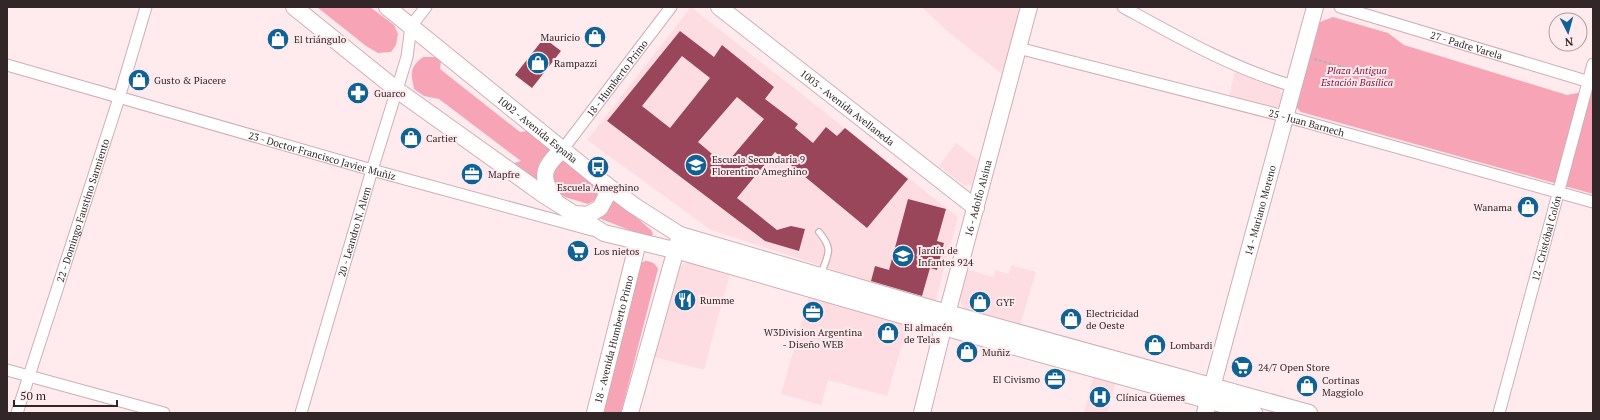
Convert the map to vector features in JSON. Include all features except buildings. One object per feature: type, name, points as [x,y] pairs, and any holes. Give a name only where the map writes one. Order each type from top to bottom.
[{"type":"street","name":"22 - Domingo Faustino Sarmiento","points":[[16,413],[146,7]]},
{"type":"street","points":[[294,7],[397,90],[557,203],[604,233]]},
{"type":"street","name":"1002 - Avenida España","points":[[387,7],[605,184],[633,205],[680,235],[820,276],[945,320]]},
{"type":"street","points":[[411,26],[426,7]]},
{"type":"street","name":"18 - Humberto Primo","points":[[563,149],[671,7]]},
{"type":"street","name":"1003 - Avenida Avellaneda","points":[[719,7],[734,12],[976,208]]},
{"type":"street","name":"16 - Adolfo Alsina","points":[[922,413],[945,320],[976,208],[1028,7]]},
{"type":"street","points":[[1123,7],[1206,52],[1262,77],[1293,86]]},
{"type":"street","name":"14 - Mariano Moreno","points":[[1208,400],[1284,116],[1315,7]]},
{"type":"street","name":"27 - Padre Varela","points":[[1340,7],[1591,82]]},
{"type":"street","name":"20 - Leandro N. Alem","points":[[301,413],[372,170],[408,57],[411,26]]},
{"type":"street","name":"25 - Juan Barnech","points":[[1018,48],[1284,116],[1593,202]]},
{"type":"street","name":"12 - Cristóbal Colón","points":[[1499,413],[1591,82],[1593,64]]},
{"type":"street","name":"23 - Doctor Francisco Javier Muñiz","points":[[7,65],[372,170],[638,242],[945,320]]},
{"type":"street","points":[[557,203],[546,187],[544,177],[549,164],[563,149]]},
{"type":"street","points":[[575,214],[588,215],[600,208],[606,197],[605,184]]},
{"type":"street","points":[[630,413],[680,235]]},
{"type":"street","name":"18 - Avenida Humberto Primo","points":[[595,413],[638,242]]},
{"type":"street","points":[[945,320],[1254,413]]},
{"type":"street","points":[[7,370],[164,413]]},
{"type":"street","points":[[1208,400],[1309,413]]},
{"type":"lane","points":[[819,232],[827,242],[829,249],[820,276]]},
{"type":"path","points":[[1301,56],[1362,73]]},
{"type":"shaded area","points":[[691,7],[958,217],[935,303],[711,230],[587,140]]},
{"type":"shaded area","points":[[922,7],[1022,7],[1003,75],[946,30]]},
{"type":"shaded area","points":[[1235,71],[1278,88],[1283,95],[1280,106],[1275,108],[1229,96]]},
{"type":"shaded area","points":[[956,143],[978,160],[972,184],[968,186],[964,185],[939,166]]},
{"type":"shaded area","points":[[684,263],[693,263],[730,273],[704,370],[654,357],[679,268]]},
{"type":"shaded area","points":[[1011,265],[1036,272],[1020,325],[968,311],[961,304],[960,294],[966,269],[993,277],[995,270],[1009,274]]},
{"type":"shaded area","points":[[809,296],[908,323],[887,396],[828,380],[821,405],[781,394]]},
{"type":"shaded area","name":"Clínica Güemes","points":[[1094,374],[1116,381],[1107,413],[1084,413]]},
{"type":"green space","points":[[317,7],[370,7],[394,25],[398,34],[396,45],[391,52],[378,53],[366,46]]},
{"type":"green space","name":"Plaza Antigua Estación Basílica","points":[[1333,17],[1388,33],[1404,45],[1567,95],[1593,90],[1593,194],[1301,112],[1295,106],[1320,22]]},
{"type":"green space","points":[[423,57],[435,57],[441,61],[440,69],[520,132],[535,130],[551,145],[548,152],[540,161],[538,167],[537,174],[539,185],[511,164],[521,161],[439,99],[424,96],[414,89],[412,71],[415,64]]},
{"type":"green space","points":[[567,160],[601,186],[595,200],[588,204],[565,197],[553,187],[552,173],[556,165]]},
{"type":"green space","points":[[613,197],[651,230],[653,234],[651,237],[647,237],[596,217]]},
{"type":"green space","points":[[645,261],[653,263],[658,269],[621,413],[599,413],[639,264]]},
{"type":"place","name":"Mauricio","points":[[595,37]]},
{"type":"place","name":"El triángulo","points":[[278,39]]},
{"type":"place","name":"Rampazzi","points":[[538,63]]},
{"type":"place","name":"Gusto & Piacere","points":[[139,80]]},
{"type":"place","name":"Guarco","points":[[358,93]]},
{"type":"place","name":"Cartier","points":[[411,138]]},
{"type":"place","name":"Escuela Secundaria 9 Florentino Ameghino","points":[[696,165]]},
{"type":"place","name":"Escuela Ameghino","points":[[598,167]]},
{"type":"place","name":"Mapfre","points":[[472,174]]},
{"type":"place","name":"Wanama","points":[[1528,207]]},
{"type":"place","name":"Los nietos","points":[[578,251]]},
{"type":"place","name":"Jardín de Infantes 924","points":[[903,256]]},
{"type":"place","name":"Rumme","points":[[685,300]]},
{"type":"place","name":"GYF","points":[[980,302]]},
{"type":"place","name":"W3Division Argentina - Diseño WEB","points":[[813,312]]},
{"type":"place","name":"Electricidad de Oeste","points":[[1071,319]]},
{"type":"place","name":"El almacén de Telas","points":[[888,333]]},
{"type":"place","name":"Lombardi","points":[[1155,345]]},
{"type":"place","name":"Muñiz","points":[[967,352]]},
{"type":"place","name":"24/7 Open Store","points":[[1242,367]]},
{"type":"place","name":"El Civismo","points":[[1055,379]]},
{"type":"place","name":"Cortinas Maggiolo","points":[[1307,386]]},
{"type":"place","name":"Clínica Güemes","points":[[1100,397]]}]
